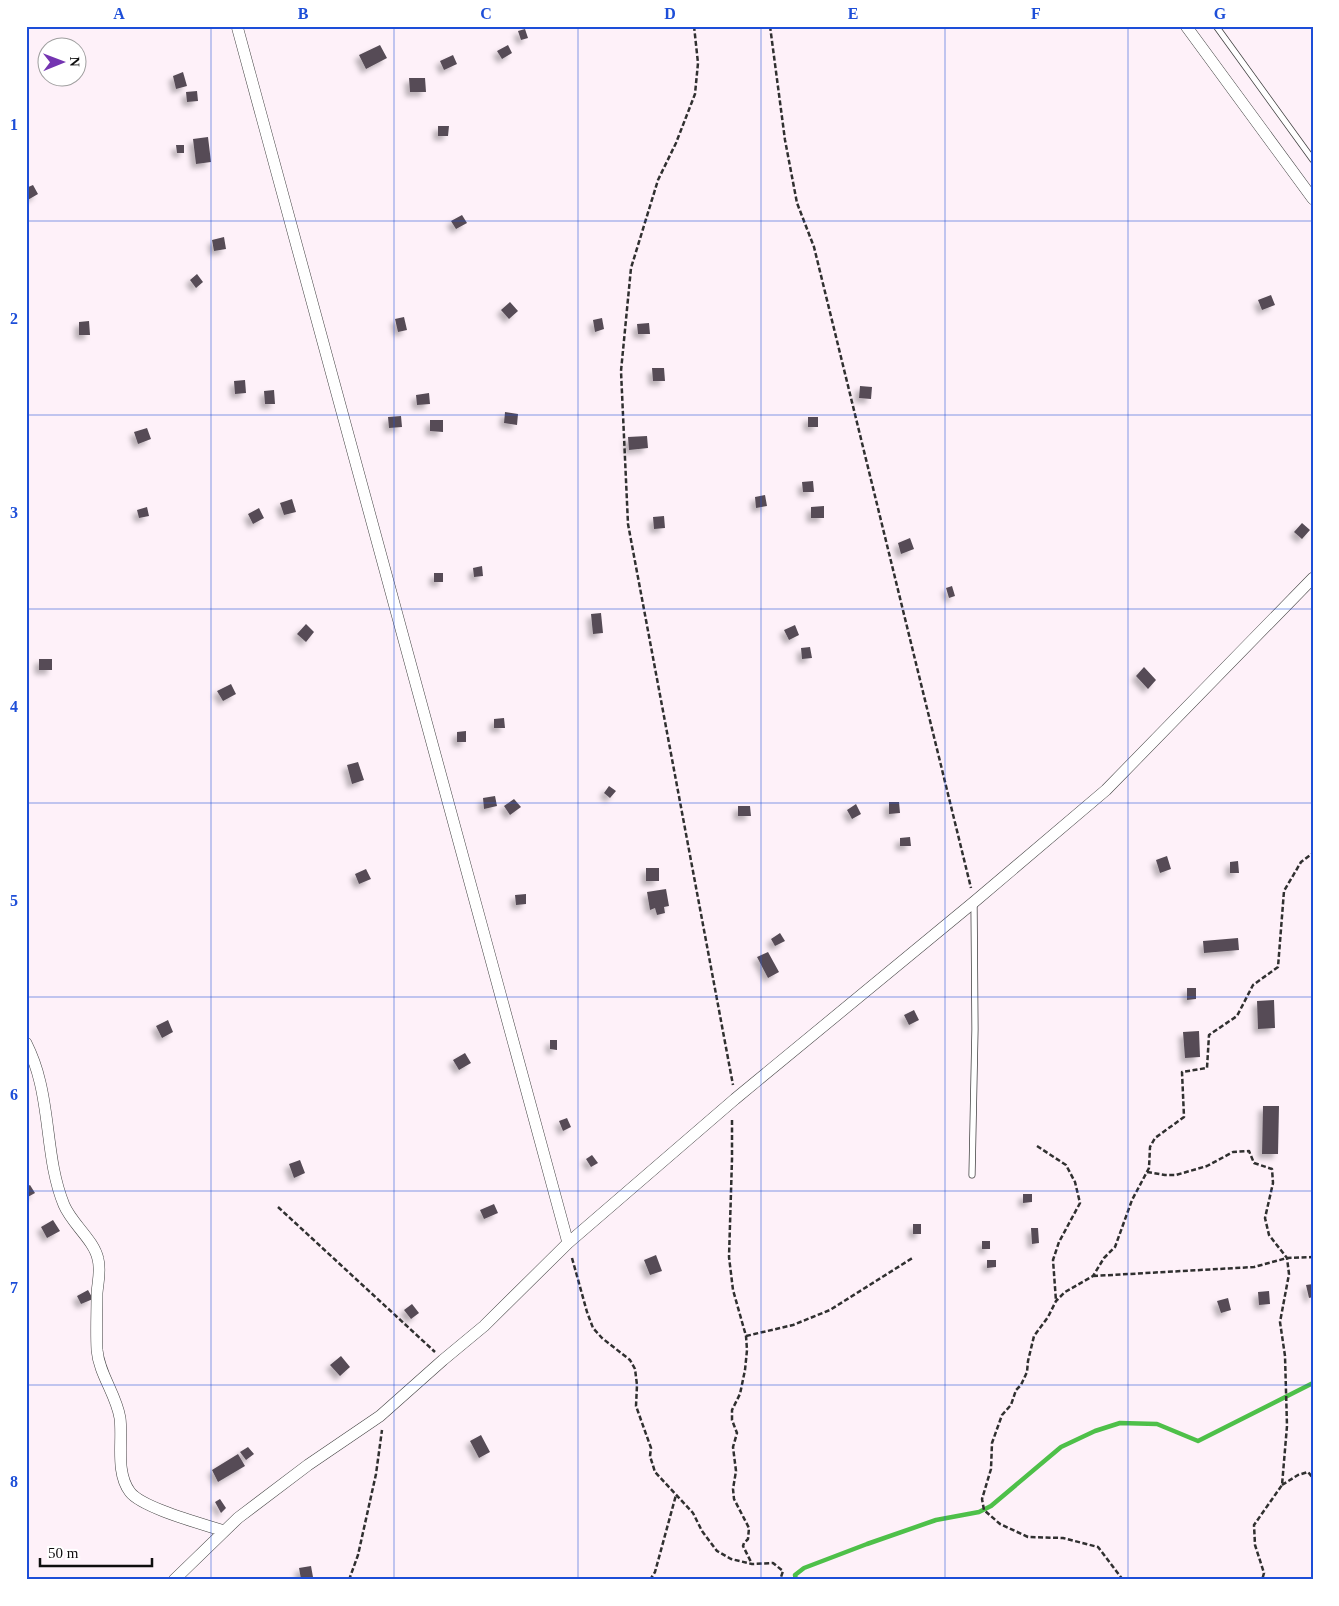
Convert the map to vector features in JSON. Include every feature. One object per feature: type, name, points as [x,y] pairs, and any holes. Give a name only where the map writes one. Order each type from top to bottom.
[{"type":"street","points":[[237,26],[568,1243]]},
{"type":"street","points":[[1186,26],[1313,199]]},
{"type":"street","points":[[174,1580],[238,1518],[380,1416],[484,1326],[568,1243],[735,1099],[974,902],[1106,790],[1313,578]]},
{"type":"street","points":[[26,1043],[40,1082],[58,1189],[70,1218],[98,1257],[100,1269],[97,1352],[100,1368],[120,1417],[123,1474],[126,1485],[130,1493],[138,1500],[164,1511],[224,1531]]},
{"type":"lane","points":[[1216,26],[1313,160]]},
{"type":"lane","points":[[972,1175],[975,1029],[974,902]]},
{"type":"path","points":[[694,26],[698,63],[695,94],[676,143],[658,180],[631,268],[621,370],[628,524],[735,1099],[731,1122],[732,1160],[729,1257],[733,1290],[746,1336],[747,1357],[740,1394],[732,1410],[732,1420],[737,1430],[737,1437],[733,1447],[736,1471],[733,1489],[734,1499],[749,1528],[748,1539],[743,1546],[752,1564]]},
{"type":"path","points":[[770,26],[785,140],[797,203],[814,247],[974,902]]},
{"type":"path","points":[[1093,1276],[1104,1258],[1115,1247],[1132,1200],[1149,1168],[1150,1147],[1155,1138],[1184,1117],[1182,1072],[1207,1068],[1208,1035],[1237,1016],[1253,986],[1278,967],[1284,891],[1301,862],[1313,853]]},
{"type":"path","points":[[1037,1146],[1066,1165],[1075,1182],[1080,1203],[1059,1242],[1052,1260],[1056,1301]]},
{"type":"path","points":[[1147,1172],[1165,1175],[1176,1174],[1207,1166],[1233,1152],[1248,1151],[1254,1163],[1272,1169],[1273,1183],[1265,1218],[1270,1235],[1287,1258],[1289,1274],[1280,1322],[1285,1356],[1287,1426],[1282,1484]]},
{"type":"path","points":[[278,1207],[443,1360]]},
{"type":"path","points":[[568,1243],[593,1328],[602,1338],[630,1360],[635,1369],[637,1385],[636,1406],[651,1448],[650,1456],[655,1472],[693,1513],[702,1531],[717,1551],[731,1559],[752,1564],[773,1563],[783,1571],[780,1580]]},
{"type":"path","points":[[746,1336],[793,1325],[830,1310],[914,1257]]},
{"type":"path","points":[[1123,1580],[1098,1547],[1063,1538],[1028,1537],[1000,1524],[984,1510],[982,1499],[992,1469],[992,1443],[1002,1415],[1011,1405],[1016,1390],[1021,1385],[1027,1372],[1034,1336],[1048,1317],[1056,1301],[1065,1292],[1093,1276],[1254,1267],[1287,1258],[1313,1258]]},
{"type":"path","points":[[349,1580],[358,1555],[376,1474],[383,1434],[380,1416]]},
{"type":"path","points":[[1262,1580],[1264,1573],[1255,1546],[1254,1525],[1282,1484],[1308,1472],[1313,1478]]},
{"type":"path","points":[[650,1580],[655,1572],[676,1495]]},
{"type":"building","points":[[525,29],[528,38],[521,40],[518,31]]},
{"type":"building","points":[[380,45],[387,58],[366,69],[359,55]]},
{"type":"building","points":[[508,45],[512,53],[502,59],[497,51]]},
{"type":"building","points":[[453,55],[457,64],[444,70],[440,61]]},
{"type":"building","points":[[183,72],[187,86],[176,89],[173,76]]},
{"type":"building","points":[[409,78],[425,78],[426,92],[410,92]]},
{"type":"building","points":[[197,91],[198,101],[187,102],[186,92]]},
{"type":"building","points":[[438,126],[449,126],[448,136],[438,136]]},
{"type":"building","points":[[208,137],[211,162],[196,164],[193,139]]},
{"type":"building","points":[[176,145],[184,145],[184,153],[177,153]]},
{"type":"building","points":[[33,185],[38,194],[26,201],[26,188]]},
{"type":"building","points":[[462,215],[467,223],[456,229],[451,221]]},
{"type":"building","points":[[224,237],[226,249],[214,251],[212,240]]},
{"type":"building","points":[[197,274],[203,282],[196,288],[190,280]]},
{"type":"building","points":[[1271,295],[1275,305],[1262,310],[1258,300]]},
{"type":"building","points":[[510,302],[518,311],[509,319],[501,310]]},
{"type":"building","points":[[404,317],[407,330],[398,332],[395,319]]},
{"type":"building","points":[[602,318],[604,329],[595,332],[593,320]]},
{"type":"building","points":[[89,321],[90,335],[79,335],[79,322]]},
{"type":"building","points":[[649,323],[650,334],[638,334],[637,324]]},
{"type":"building","points":[[652,368],[664,368],[665,381],[653,381]]},
{"type":"building","points":[[245,380],[246,393],[235,394],[234,381]]},
{"type":"building","points":[[860,386],[872,387],[871,399],[859,398]]},
{"type":"building","points":[[274,390],[275,404],[265,404],[264,391]]},
{"type":"building","points":[[429,393],[430,404],[417,405],[416,395]]},
{"type":"building","points":[[505,412],[518,414],[517,425],[504,423]]},
{"type":"building","points":[[401,416],[402,427],[389,428],[388,417]]},
{"type":"building","points":[[808,417],[818,417],[818,427],[808,427]]},
{"type":"building","points":[[430,420],[443,420],[443,432],[430,431]]},
{"type":"building","points":[[147,428],[151,439],[138,444],[134,432]]},
{"type":"building","points":[[647,436],[648,448],[629,450],[628,437]]},
{"type":"building","points":[[813,481],[814,492],[803,492],[802,482]]},
{"type":"building","points":[[765,495],[767,506],[756,508],[755,497]]},
{"type":"building","points":[[292,499],[296,512],[284,515],[280,503]]},
{"type":"building","points":[[824,506],[824,518],[811,518],[811,507]]},
{"type":"building","points":[[147,507],[149,516],[139,518],[137,510]]},
{"type":"building","points":[[259,508],[264,518],[253,524],[248,514]]},
{"type":"building","points":[[664,516],[665,528],[654,529],[653,517]]},
{"type":"building","points":[[1302,523],[1310,530],[1302,539],[1294,532]]},
{"type":"building","points":[[910,538],[914,549],[901,554],[898,543]]},
{"type":"building","points":[[482,566],[483,576],[474,577],[473,568]]},
{"type":"building","points":[[434,573],[443,573],[443,582],[434,582]]},
{"type":"building","points":[[952,586],[955,596],[949,598],[946,588]]},
{"type":"building","points":[[601,613],[603,633],[593,634],[591,614]]},
{"type":"building","points":[[306,624],[314,632],[306,642],[297,634]]},
{"type":"building","points":[[795,625],[799,635],[789,640],[784,630]]},
{"type":"building","points":[[810,647],[812,658],[802,659],[801,648]]},
{"type":"building","points":[[39,659],[52,659],[52,670],[39,670]]},
{"type":"building","points":[[1144,667],[1156,680],[1148,689],[1136,676]]},
{"type":"building","points":[[231,684],[236,694],[223,701],[217,691]]},
{"type":"building","points":[[504,718],[505,728],[494,728],[494,719]]},
{"type":"building","points":[[466,731],[466,742],[457,742],[457,732]]},
{"type":"building","points":[[358,762],[364,780],[352,784],[347,765]]},
{"type":"building","points":[[609,786],[616,791],[610,798],[604,793]]},
{"type":"building","points":[[495,796],[497,806],[484,809],[483,798]]},
{"type":"building","points":[[514,799],[521,807],[510,815],[504,806]]},
{"type":"building","points":[[889,802],[899,802],[900,813],[889,814]]},
{"type":"building","points":[[856,804],[861,814],[852,819],[847,810]]},
{"type":"building","points":[[738,806],[750,806],[751,816],[738,816]]},
{"type":"building","points":[[910,837],[911,846],[900,846],[900,838]]},
{"type":"building","points":[[1167,856],[1171,869],[1160,873],[1156,860]]},
{"type":"building","points":[[1238,861],[1239,873],[1230,873],[1230,862]]},
{"type":"building","points":[[646,868],[659,868],[659,881],[646,881]]},
{"type":"building","points":[[366,869],[371,879],[359,884],[355,874]]},
{"type":"building","points":[[666,889],[669,906],[664,907],[665,913],[657,915],[655,908],[650,910],[647,892]]},
{"type":"building","points":[[526,894],[526,904],[516,905],[515,895]]},
{"type":"building","points":[[780,933],[785,941],[775,946],[771,939]]},
{"type":"building","points":[[1238,938],[1239,950],[1204,953],[1203,941]]},
{"type":"building","points":[[768,952],[779,972],[768,978],[757,957]]},
{"type":"building","points":[[1187,988],[1196,988],[1196,999],[1187,1000]]},
{"type":"building","points":[[1274,1000],[1275,1028],[1258,1029],[1257,1001]]},
{"type":"building","points":[[914,1010],[919,1020],[909,1025],[904,1015]]},
{"type":"building","points":[[168,1020],[173,1032],[162,1038],[156,1026]]},
{"type":"building","points":[[1199,1031],[1200,1057],[1185,1058],[1183,1032]]},
{"type":"building","points":[[550,1040],[557,1040],[557,1050],[550,1049]]},
{"type":"building","points":[[465,1053],[471,1063],[459,1070],[453,1060]]},
{"type":"building","points":[[1263,1106],[1279,1106],[1278,1154],[1262,1154]]},
{"type":"building","points":[[567,1118],[571,1127],[563,1131],[559,1121]]},
{"type":"building","points":[[592,1155],[598,1163],[591,1167],[586,1159]]},
{"type":"building","points":[[300,1160],[305,1173],[294,1178],[289,1164]]},
{"type":"building","points":[[30,1185],[35,1193],[26,1198],[26,1187]]},
{"type":"building","points":[[1023,1194],[1032,1194],[1032,1202],[1023,1203]]},
{"type":"building","points":[[494,1204],[498,1213],[484,1219],[480,1210]]},
{"type":"building","points":[[53,1220],[60,1231],[47,1238],[41,1227]]},
{"type":"building","points":[[913,1224],[921,1224],[921,1234],[913,1234]]},
{"type":"building","points":[[1031,1228],[1038,1228],[1039,1243],[1032,1244]]},
{"type":"building","points":[[982,1241],[990,1241],[990,1249],[982,1249]]},
{"type":"building","points":[[656,1255],[662,1271],[650,1275],[644,1260]]},
{"type":"building","points":[[987,1260],[996,1260],[996,1267],[987,1268]]},
{"type":"building","points":[[1313,1284],[1313,1297],[1309,1298],[1306,1285]]},
{"type":"building","points":[[88,1290],[93,1299],[81,1304],[77,1296]]},
{"type":"building","points":[[1269,1291],[1270,1304],[1259,1305],[1258,1292]]},
{"type":"building","points":[[1228,1298],[1231,1310],[1221,1313],[1217,1301]]},
{"type":"building","points":[[412,1304],[419,1313],[411,1319],[404,1310]]},
{"type":"building","points":[[341,1356],[350,1367],[340,1376],[330,1365]]},
{"type":"building","points":[[481,1435],[490,1452],[479,1458],[470,1441]]},
{"type":"building","points":[[248,1447],[254,1454],[246,1460],[240,1452]]},
{"type":"building","points":[[238,1454],[245,1466],[218,1482],[212,1470]]},
{"type":"building","points":[[220,1499],[226,1508],[221,1513],[215,1502]]},
{"type":"building","points":[[311,1566],[313,1577],[301,1579],[299,1568]]},
{"type":"waterway","points":[[796,1580],[795,1575],[804,1568],[867,1544],[936,1520],[979,1512],[991,1506],[1061,1447],[1095,1431],[1120,1423],[1157,1424],[1198,1441],[1313,1383]]}]
